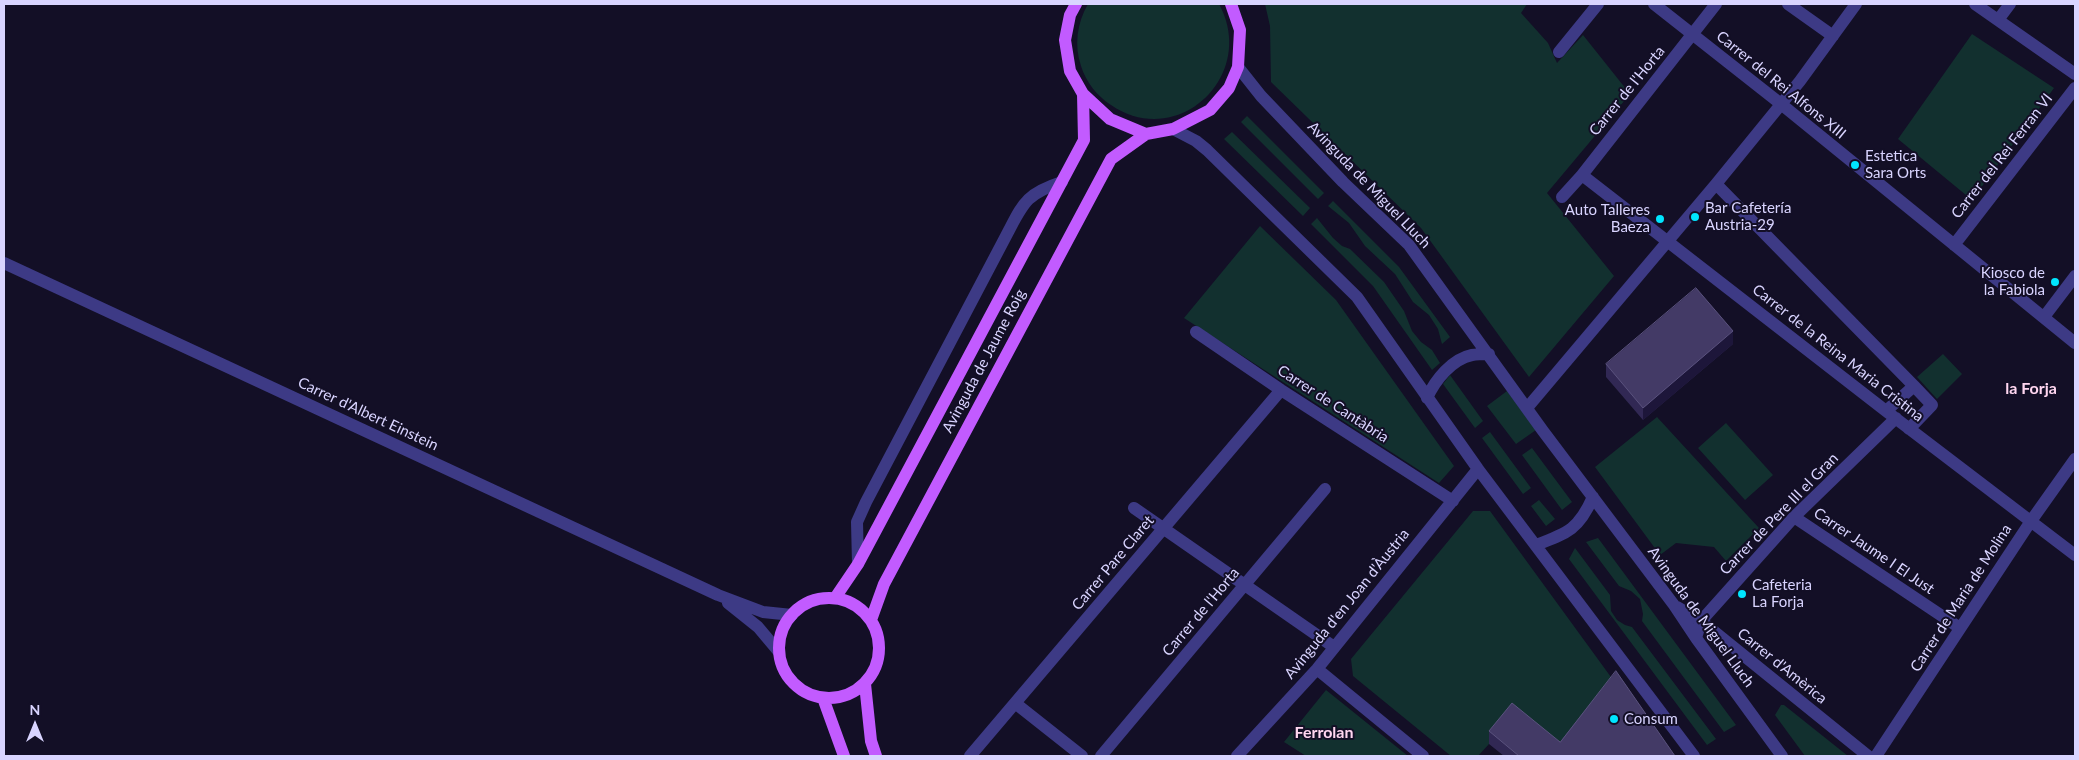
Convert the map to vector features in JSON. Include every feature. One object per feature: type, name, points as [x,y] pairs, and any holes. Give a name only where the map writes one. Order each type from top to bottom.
[{"type":"main road","points":[[1076,4],[1070,15],[1065,40],[1070,71],[1083,94],[1110,119],[1146,134],[1173,129],[1210,110],[1229,88],[1238,67],[1240,30],[1231,4]]},
{"type":"main road","name":"Avinguda de Jaume Roig","points":[[835,598],[858,564],[1084,140],[1083,94]]},
{"type":"main road","name":"Avinguda de Jaume Roig","points":[[871,620],[884,584],[1111,159],[1146,134]]},
{"type":"main road","points":[[835,598],[856,605],[871,620],[879,642],[879,649],[877,664],[865,684],[846,696],[823,698],[802,690],[786,674],[779,652],[781,632],[792,615],[812,601],[835,598]]},
{"type":"main road","points":[[865,684],[871,741],[876,756]]},
{"type":"main road","points":[[823,698],[844,756]]},
{"type":"street","points":[[1559,52],[1598,4]]},
{"type":"street","name":"Carrer del Rei Alfons XIII","points":[[1654,4],[1781,104],[2075,343]]},
{"type":"street","name":"Carrer de l'Horta","points":[[1562,197],[1582,175],[1716,4]]},
{"type":"street","points":[[1788,4],[1832,36]]},
{"type":"street","points":[[1527,408],[1669,243],[1781,104],[1856,4]]},
{"type":"street","points":[[1975,4],[2075,74]]},
{"type":"street","points":[[1998,20],[2010,4]]},
{"type":"street","name":"Avinguda de Miguel Lluch","points":[[1238,67],[1261,96],[1325,163],[1409,245],[1527,408],[1674,605],[1782,756]]},
{"type":"street","name":"Carrer del Rei Ferran VI","points":[[1954,244],[2075,88]]},
{"type":"street","points":[[1173,129],[1196,141],[1207,150],[1357,297],[1478,469],[1694,756]]},
{"type":"street","name":"Carrer de la Reina Maria Cristina","points":[[1582,175],[1909,429],[2075,555]]},
{"type":"street","points":[[858,564],[857,522],[866,502],[1006,236],[1030,196],[1046,187],[1062,182]]},
{"type":"street","points":[[1716,184],[1932,405],[1909,429]]},
{"type":"street","name":"Carrer d'Albert Einstein","points":[[4,263],[718,595],[763,612],[792,615]]},
{"type":"street","points":[[2044,317],[2075,276]]},
{"type":"street","name":"Carrer de Cantàbria","points":[[1196,332],[1281,390],[1453,501]]},
{"type":"street","points":[[1427,398],[1432,387],[1452,364],[1472,355],[1489,354]]},
{"type":"street","name":"Carrer de Pere III el Gran","points":[[1696,638],[1701,621],[1794,517],[1891,415],[1914,386]]},
{"type":"street","name":"Carrer Pare Claret","points":[[970,756],[1281,390]]},
{"type":"street","name":"Carrer de Maria de Molina","points":[[1876,756],[2031,521],[2075,459]]},
{"type":"street","name":"Avinguda d'en Joan d'Àustria","points":[[1237,756],[1317,669],[1478,469]]},
{"type":"street","name":"Carrer de l'Horta","points":[[1101,756],[1325,489]]},
{"type":"street","points":[[1536,545],[1569,531],[1582,520],[1593,497]]},
{"type":"street","points":[[1134,508],[1334,647]]},
{"type":"street","name":"Carrer Jaume I El Just","points":[[1794,517],[1960,628]]},
{"type":"street","name":"Carrer d'Albert Einstein","points":[[718,595],[758,626],[779,652]]},
{"type":"street","name":"Carrer d'Amèrica","points":[[1674,605],[1701,621],[1868,756]]},
{"type":"street","points":[[1317,669],[1423,756]]},
{"type":"street","points":[[1015,703],[1082,756]]},
{"type":"green space","points":[[1088,4],[1219,4],[1228,31],[1228,56],[1220,79],[1205,98],[1185,112],[1162,119],[1136,117],[1111,105],[1089,83],[1079,58],[1077,42],[1079,26]]},
{"type":"green space","points":[[1265,4],[1527,4],[1521,13],[1548,43],[1557,63],[1583,35],[1630,94],[1547,193],[1614,276],[1529,377],[1421,228],[1271,82],[1270,26]]},
{"type":"green space","points":[[1972,34],[2054,88],[1972,200],[1898,139]]},
{"type":"green space","points":[[1247,116],[1324,193],[1318,199],[1241,122]]},
{"type":"green space","points":[[1232,132],[1310,208],[1303,216],[1224,139]]},
{"type":"green space","points":[[1333,201],[1399,267],[1450,337],[1442,344],[1438,329],[1429,315],[1413,302],[1395,274],[1365,246],[1349,223],[1328,206]]},
{"type":"green space","points":[[1317,218],[1333,238],[1342,246],[1350,249],[1384,282],[1404,311],[1412,331],[1421,342],[1432,350],[1440,363],[1432,370],[1373,286],[1311,224]]},
{"type":"green space","points":[[1260,226],[1336,300],[1454,466],[1439,483],[1184,318]]},
{"type":"green space","points":[[1943,354],[1962,374],[1937,399],[1917,377]]},
{"type":"green space","points":[[1450,375],[1483,421],[1475,428],[1443,384]]},
{"type":"green space","points":[[1507,391],[1536,430],[1516,444],[1487,406]]},
{"type":"green space","points":[[1657,417],[1759,528],[1726,561],[1714,547],[1676,543],[1660,555],[1595,467]]},
{"type":"green space","points":[[1726,423],[1773,475],[1745,500],[1698,448]]},
{"type":"green space","points":[[1490,432],[1531,488],[1523,494],[1482,438]]},
{"type":"green space","points":[[1532,448],[1572,502],[1562,510],[1522,455]]},
{"type":"green space","points":[[1539,500],[1555,519],[1546,526],[1531,506]]},
{"type":"green space","points":[[1473,511],[1490,511],[1616,684],[1560,755],[1489,744],[1478,756],[1451,756],[1353,676],[1351,659]]},
{"type":"green space","points":[[1598,538],[1736,725],[1724,732],[1642,621],[1643,614],[1640,599],[1631,591],[1619,586],[1586,542]]},
{"type":"green space","points":[[1575,548],[1610,595],[1611,611],[1617,620],[1632,627],[1716,739],[1707,745],[1569,559]]},
{"type":"green space","points":[[1326,690],[1408,756],[1306,756],[1284,742]]},
{"type":"green space","points":[[1781,705],[1784,705],[1848,756],[1805,756],[1775,715]]},
{"type":"building","points":[[1696,288],[1733,331],[1643,408],[1606,364]]},
{"type":"building","points":[[1616,671],[1675,756],[1519,756],[1489,731],[1512,703],[1560,742]]},
{"type":"place","name":"Estetica Sara Orts","points":[[1855,165]]},
{"type":"place","name":"Bar Cafetería Austria-29","points":[[1695,217]]},
{"type":"place","name":"Auto Talleres Baeza","points":[[1660,219]]},
{"type":"place","name":"Kiosco de la Fabiola","points":[[2055,282]]},
{"type":"place","name":"Cafeteria La Forja","points":[[1742,594]]},
{"type":"place","name":"Consum","points":[[1614,719]]},
{"type":"district","name":"la Forja","points":[[2031,389]]},
{"type":"district","name":"Ferrolan","points":[[1324,733]]}]
